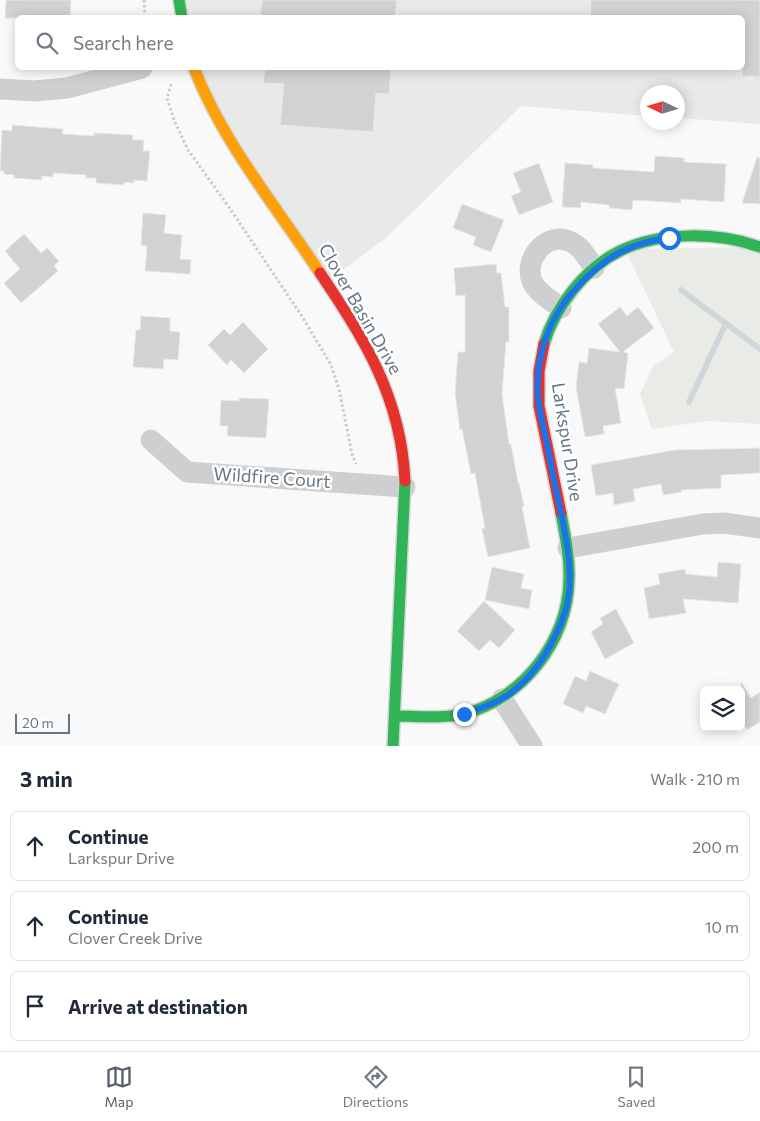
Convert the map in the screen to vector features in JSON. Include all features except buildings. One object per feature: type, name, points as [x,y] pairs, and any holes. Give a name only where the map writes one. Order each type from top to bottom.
[{"type":"street","points":[[179,0],[182,15]]},
{"type":"street","points":[[0,89],[34,91],[61,89],[134,70]]},
{"type":"street","name":"Clover Basin Drive","points":[[195,70],[206,97],[230,143],[326,280],[374,361],[384,382],[397,421],[404,460],[405,487],[393,746]]},
{"type":"street","name":"Larkspur Drive","points":[[395,716],[437,717],[464,714],[502,699],[532,673],[558,631],[569,592],[570,572],[568,548],[538,388],[543,345],[551,323],[569,295],[594,268],[625,249],[662,239],[688,237],[719,238],[760,247]]},
{"type":"street","points":[[560,308],[542,293],[532,280],[530,274],[532,263],[543,244],[553,240],[568,240],[579,248],[594,268]]},
{"type":"street","name":"Wildfire Court","points":[[151,440],[186,472],[405,487]]},
{"type":"street","points":[[568,548],[703,524],[724,523],[760,528]]},
{"type":"street","points":[[502,699],[532,746]]},
{"type":"path","points":[[144,0],[146,15]]},
{"type":"path","points":[[170,84],[167,98],[188,150],[231,210],[331,365],[339,389],[353,458],[368,484]]},
{"type":"shaded area","points":[[180,0],[760,0],[760,124],[685,119],[685,85],[640,85],[640,115],[521,106],[387,237],[327,282],[195,70],[745,70],[745,15],[182,15]]},
{"type":"shaded area","points":[[760,247],[760,424],[707,421],[652,429],[640,394],[653,366],[674,352],[625,249]]},
{"type":"waterway","points":[[681,290],[760,349]]},
{"type":"waterway","points":[[689,402],[726,323]]},
{"type":"traffic: fast","points":[[179,0],[182,15]]},
{"type":"traffic: fast","points":[[544,344],[556,316],[573,290],[583,278],[607,258],[620,251],[636,244],[653,240],[690,236],[726,238],[760,247]]},
{"type":"traffic: fast","points":[[393,746],[405,481]]},
{"type":"traffic: fast","points":[[395,716],[446,716],[463,714],[484,707],[504,696],[522,682],[538,665],[551,646],[567,603],[569,563],[561,513]]},
{"type":"traffic: slow","points":[[195,70],[220,122],[251,174],[320,273]]},
{"type":"traffic: jam","points":[[320,273],[352,322],[378,371],[396,422],[402,451],[405,481]]},
{"type":"traffic: jam","points":[[544,344],[539,371],[539,406],[561,513]]},
{"type":"route","points":[[464,714],[502,699],[532,673],[558,631],[568,599],[570,560],[538,397],[539,368],[548,330],[569,295],[594,268],[625,249],[649,241],[669,238]]}]
